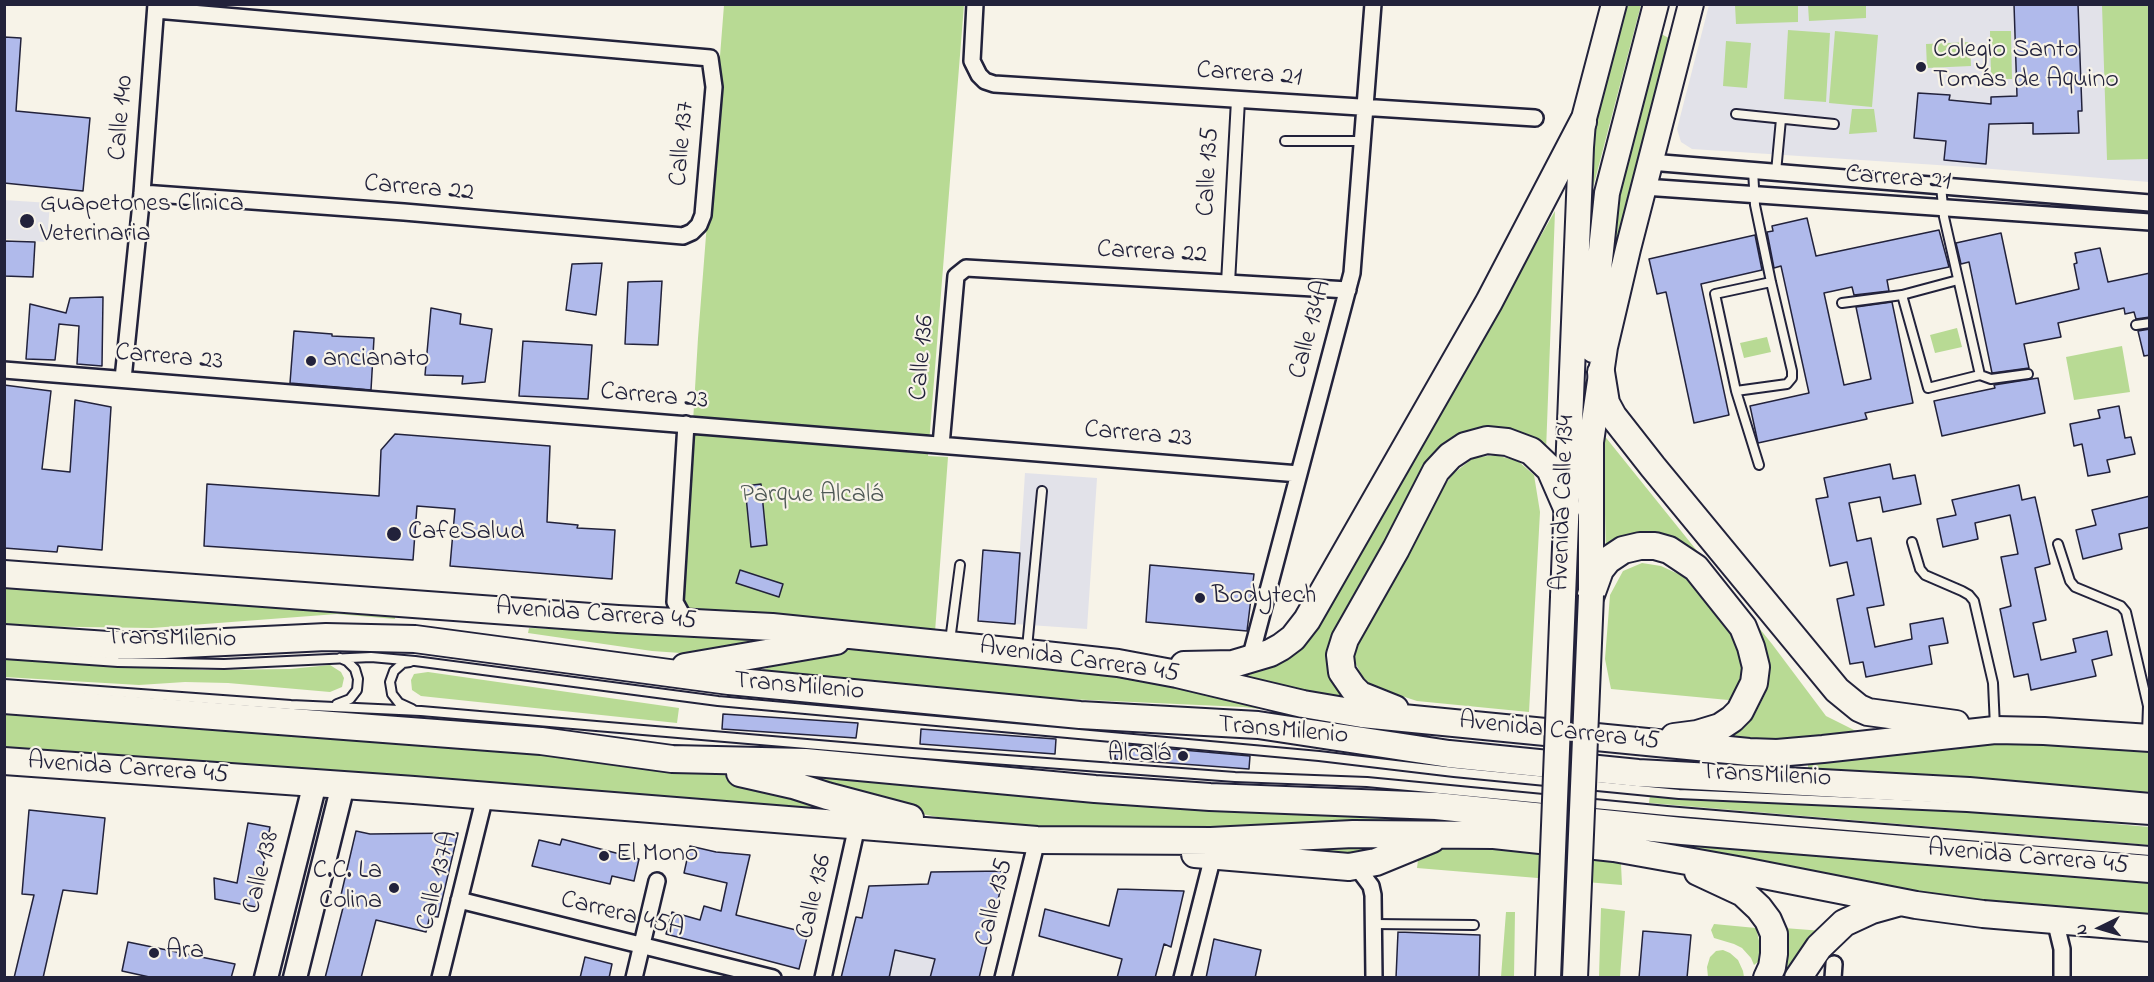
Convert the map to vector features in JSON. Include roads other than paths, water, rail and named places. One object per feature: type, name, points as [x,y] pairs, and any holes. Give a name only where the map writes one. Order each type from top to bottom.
[{"type":"highway","points":[[1118,663],[1233,664],[1281,647],[1293,638],[1307,620],[1490,302],[1583,123]]},
{"type":"highway","points":[[1601,372],[1606,403],[1613,416],[1819,671],[1843,696],[1868,712],[1995,730]]},
{"type":"highway","points":[[1421,719],[1360,694],[1342,672],[1340,655],[1345,639],[1396,549],[1436,471],[1450,456],[1465,446],[1486,440],[1507,442],[1531,451],[1550,469],[1567,508]]},
{"type":"highway","points":[[1591,595],[1600,570],[1608,560],[1621,551],[1640,546],[1655,546],[1669,550],[1696,568],[1743,627],[1752,647],[1756,668],[1754,683],[1749,696],[1732,719],[1720,727],[1697,734],[1627,740]]},
{"type":"highway","name":"Avenida Carrera 45","points":[[4,574],[674,615],[1118,663],[1177,674],[1303,704],[1362,714],[1724,750],[1777,753],[1995,730],[2044,730],[2148,738]]},
{"type":"highway","name":"Avenida Carrera 45","points":[[4,638],[108,645],[164,645],[326,636],[415,639],[729,681],[1080,715],[1258,725],[1449,754],[1638,773],[1969,791],[2150,807]]},
{"type":"highway","points":[[648,671],[872,638]]},
{"type":"highway","name":"Avenida Carrera 45","points":[[4,700],[531,740],[672,759],[805,762],[1095,789],[1210,797],[1436,806],[1682,831],[2150,868]]},
{"type":"highway","points":[[672,759],[793,785],[903,817],[991,837]]},
{"type":"highway","name":"Avenida Carrera 45","points":[[4,761],[1071,842],[1211,840],[1353,834],[1504,836],[1614,848],[1902,902],[1983,914],[2150,928]]},
{"type":"highway","points":[[1071,842],[1340,867],[1356,866],[1388,857],[1443,834]]},
{"type":"highway","points":[[1666,857],[1743,893],[1759,908],[1774,934],[1772,967],[1767,978]]},
{"type":"highway","points":[[1798,978],[1819,947],[1844,923],[1872,910],[1902,902]]},
{"type":"main road","name":"Avenida Calle 134","points":[[1548,978],[1572,334],[1583,123],[1614,4]]},
{"type":"main road","points":[[1591,442],[1594,317],[1606,193],[1656,4]]},
{"type":"main road","points":[[1673,4],[1680,42]]},
{"type":"main road","name":"Avenida Calle 134","points":[[1575,978],[1591,595],[1591,442],[1601,372],[1620,280],[1691,4]]},
{"type":"main road","name":"Calle 138","points":[[267,978],[315,783]]},
{"type":"main road","points":[[295,978],[343,785]]},
{"type":"street","name":"Carrera 21","points":[[975,4],[972,61],[979,75],[985,81],[994,84],[1535,118]]},
{"type":"street","name":"Calle 134A","points":[[1250,659],[1352,273],[1373,4]]},
{"type":"street","name":"Calle 137","points":[[156,7],[710,58],[714,87],[702,215],[699,225],[692,232]]},
{"type":"street","name":"Calle 140","points":[[123,379],[142,193],[156,7]]},
{"type":"street","name":"Calle 135","points":[[1228,283],[1238,100]]},
{"type":"street","name":"Carrera 21","points":[[1650,162],[2150,203]]},
{"type":"street","name":"Carrera 21","points":[[1644,187],[2150,222]]},
{"type":"street","name":"Carrera 22","points":[[142,193],[404,212],[669,236],[683,236],[692,232]]},
{"type":"street","name":"Carrera 22","points":[[956,276],[966,268],[1348,290]]},
{"type":"street","name":"Calle 136","points":[[941,445],[956,276]]},
{"type":"street","name":"Carrera 23","points":[[4,370],[1299,474]]},
{"type":"street","points":[[674,615],[686,424]]},
{"type":"street","name":"Calle 137A","points":[[440,978],[484,796]]},
{"type":"street","name":"Calle 136","points":[[823,978],[857,826]]},
{"type":"street","name":"Calle 135","points":[[1003,978],[1037,840]]},
{"type":"street","points":[[1182,978],[1213,856]]},
{"type":"street","points":[[1356,866],[1371,886],[1374,978]]},
{"type":"street","points":[[634,978],[657,881]]},
{"type":"street","name":"Carrera 45A","points":[[459,900],[773,978]]},
{"type":"street","points":[[2055,920],[2062,949],[2062,978]]},
{"type":"lane","points":[[1736,114],[1834,124]]},
{"type":"lane","points":[[1776,172],[1780,119]]},
{"type":"lane","points":[[1285,141],[1363,141]]},
{"type":"lane","points":[[1736,391],[1787,384],[1792,378],[1755,205],[1753,170]]},
{"type":"lane","points":[[1941,185],[1943,207],[1980,375]]},
{"type":"lane","points":[[1842,303],[1902,295],[1958,280]]},
{"type":"lane","points":[[1759,465],[1736,391],[1715,294],[1771,282]]},
{"type":"lane","points":[[1902,295],[1928,388],[1980,375],[1991,379],[2028,374]]},
{"type":"lane","points":[[2136,325],[2150,323]]},
{"type":"lane","points":[[1027,653],[1042,491]]},
{"type":"lane","points":[[1912,542],[1920,569],[1925,575],[1962,591],[1974,601],[1993,683],[1995,730]]},
{"type":"lane","points":[[2058,544],[2070,581],[2075,587],[2121,606],[2126,612],[2148,706],[2148,738]]},
{"type":"lane","points":[[950,645],[960,566]]},
{"type":"lane","name":"TransMilenio","points":[[4,654],[118,662],[214,664],[371,657],[718,701],[1319,756],[1678,794],[1967,807],[2150,820]]},
{"type":"lane","name":"TransMilenio","points":[[329,706],[350,699],[357,690],[358,679],[355,669],[347,661],[337,657]]},
{"type":"lane","name":"TransMilenio","points":[[415,661],[403,663],[394,671],[390,682],[392,694],[399,703],[421,711]]},
{"type":"lane","name":"TransMilenio","points":[[4,684],[291,705],[421,711],[935,755],[1235,777],[1367,782],[1691,813],[2150,851]]},
{"type":"lane","points":[[1374,924],[1474,925]]},
{"type":"place","name":"Colegio Santo Tomás de Aquino","points":[[1921,67]]},
{"type":"place","name":"Guapetones Clínica Veterinaria","points":[[27,221]]},
{"type":"place","name":"ancianato","points":[[311,361]]},
{"type":"place","name":"CafeSalud","points":[[394,534]]},
{"type":"place","name":"Bodytech","points":[[1200,598]]},
{"type":"place","name":"Alcalá","points":[[1183,756]]},
{"type":"place","name":"El Mono","points":[[604,856]]},
{"type":"place","name":"C.C. La Colina","points":[[394,888]]},
{"type":"place","name":"Ara","points":[[154,953]]},
{"type":"park label","name":"Parque Alcalá","points":[[812,497]]}]
